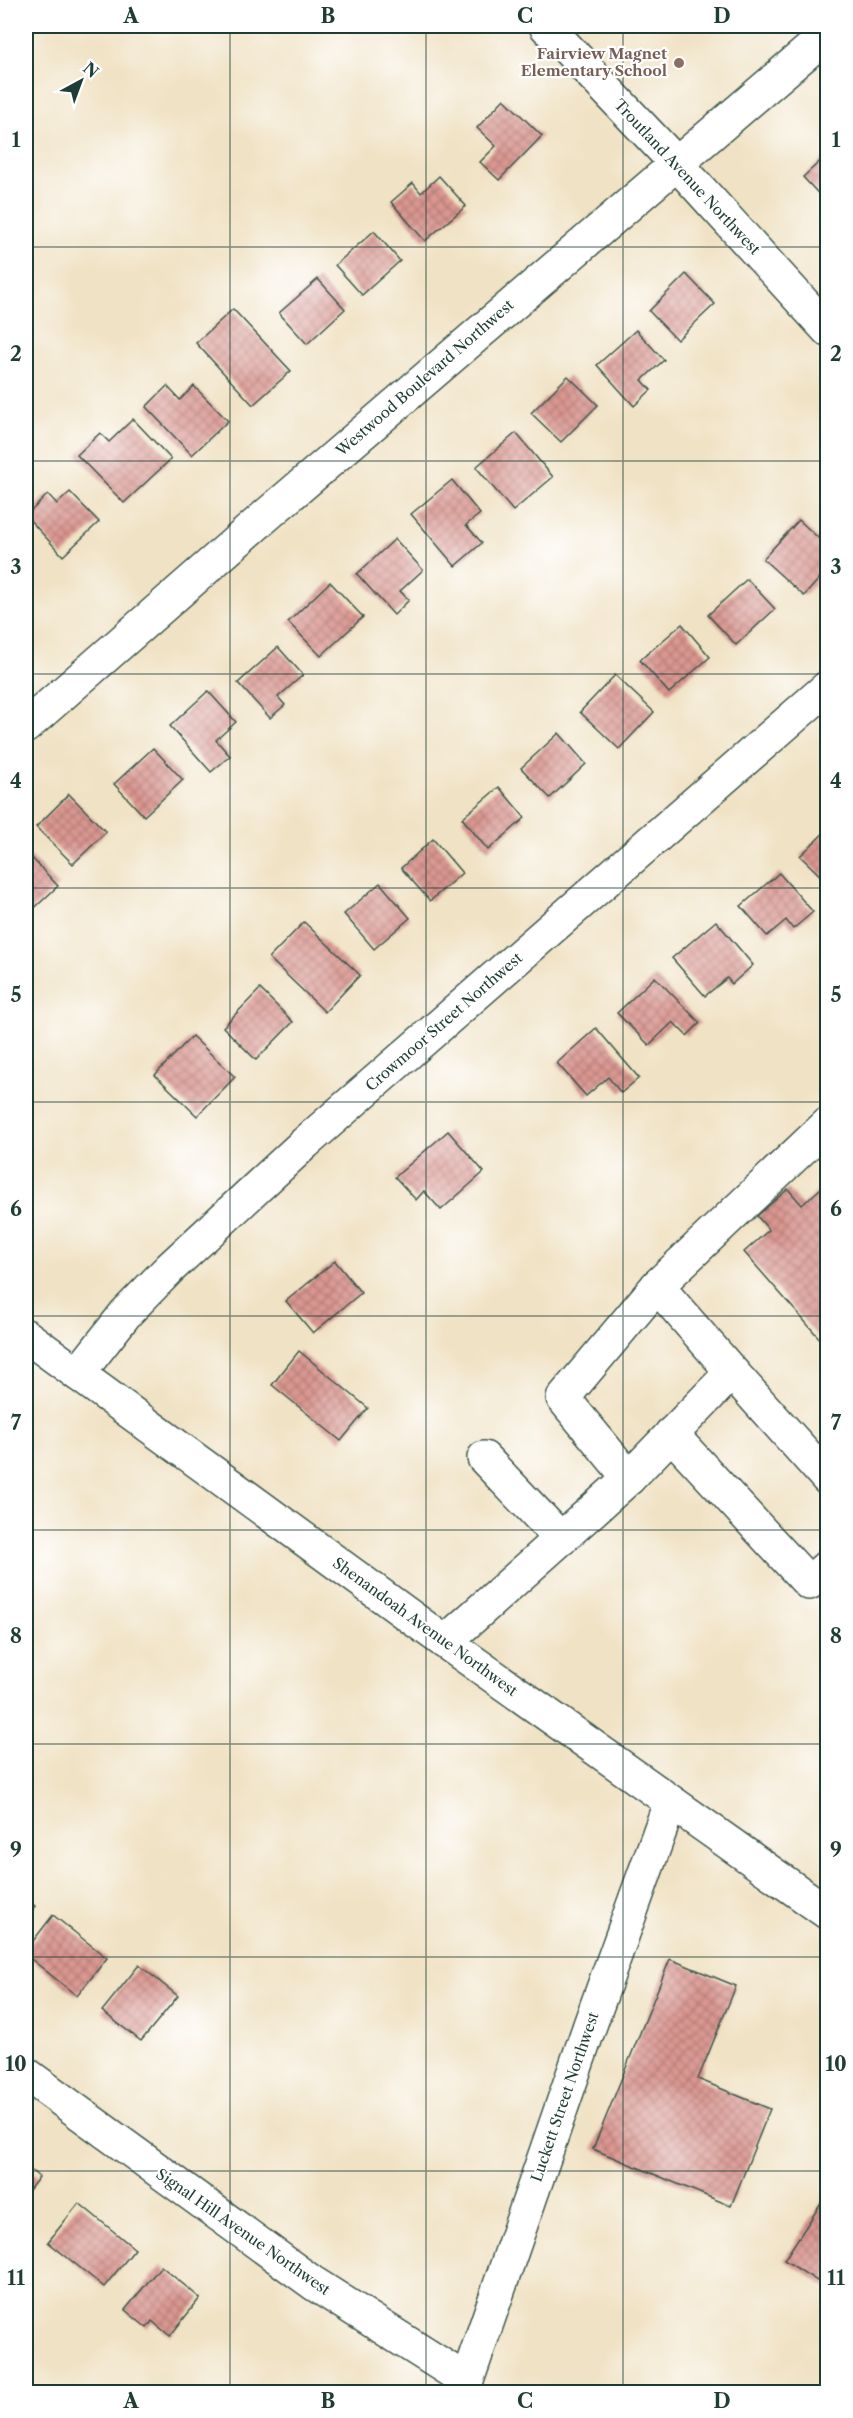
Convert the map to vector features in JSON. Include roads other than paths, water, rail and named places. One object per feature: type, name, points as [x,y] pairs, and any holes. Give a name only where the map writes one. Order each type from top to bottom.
[{"type":"street","name":"Troutland Avenue Northwest","points":[[546,26],[676,163],[828,330]]},
{"type":"street","name":"Westwood Boulevard Northwest","points":[[26,726],[828,34]]},
{"type":"street","name":"Crowmoor Street Northwest","points":[[78,1374],[126,1313],[170,1268],[297,1151],[828,687]]},
{"type":"street","points":[[629,1478],[563,1398],[657,1286],[828,1124]]},
{"type":"street","points":[[657,1286],[828,1479]]},
{"type":"street","name":"Shenandoah Avenue Northwest","points":[[26,1336],[445,1642],[828,1913]]},
{"type":"street","points":[[445,1642],[629,1478],[732,1371]]},
{"type":"street","points":[[671,1434],[809,1583],[828,1566]]},
{"type":"street","points":[[484,1458],[561,1539]]},
{"type":"street","name":"Luckett Street Northwest","points":[[465,2387],[586,2036],[670,1803]]},
{"type":"street","name":"Signal Hill Avenue Northwest","points":[[26,2074],[313,2283],[465,2387]]},
{"type":"place","name":"Fairview Magnet Elementary School","points":[[679,63]]}]
